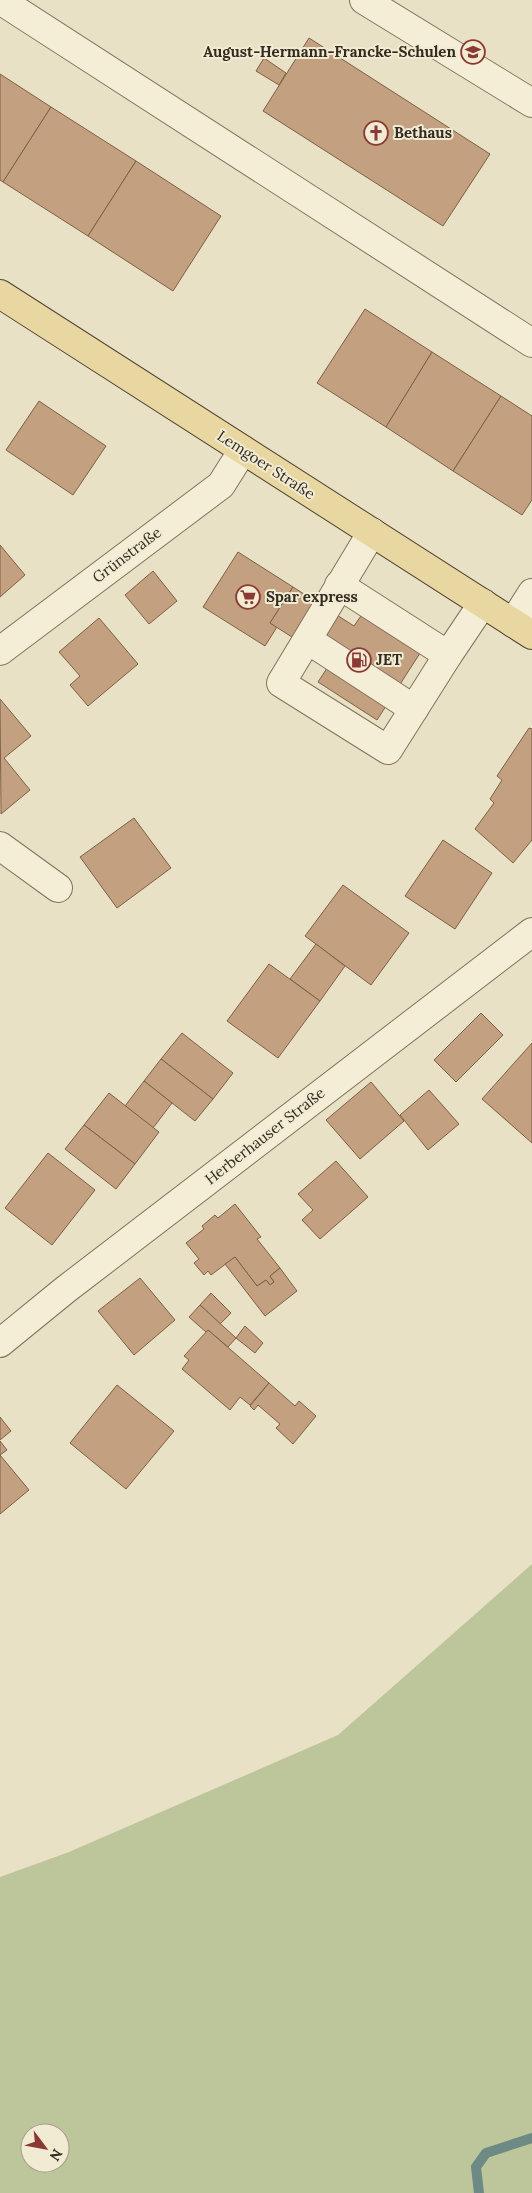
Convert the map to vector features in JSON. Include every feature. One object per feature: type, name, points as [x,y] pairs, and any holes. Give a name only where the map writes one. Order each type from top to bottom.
[{"type":"main road","name":"Lemgoer Straße","points":[[0,294],[522,629]]},
{"type":"street","points":[[0,0],[532,343]]},
{"type":"street","points":[[364,0],[529,94]]},
{"type":"street","name":"Grünstraße","points":[[0,651],[221,485],[243,450]]},
{"type":"street","points":[[372,532],[281,683],[388,750],[448,654],[483,604]]},
{"type":"street","points":[[339,585],[448,654]]},
{"type":"street","points":[[522,629],[532,593]]},
{"type":"street","points":[[308,640],[414,709]]},
{"type":"street","points":[[0,846],[58,888]]},
{"type":"street","name":"Herberhauser Straße","points":[[0,1343],[65,1290],[532,932]]},
{"type":"green space","points":[[532,1564],[532,2193],[0,2193],[0,1877],[69,1852],[338,1735]]},
{"type":"building","name":"Bethaus","points":[[309,38],[490,154],[443,226],[263,111]]},
{"type":"building","points":[[264,58],[286,73],[279,85],[256,71]]},
{"type":"building","points":[[0,74],[51,107],[3,182],[0,180]]},
{"type":"building","points":[[51,107],[136,161],[88,236],[3,182]]},
{"type":"building","points":[[136,161],[221,216],[173,291],[88,236]]},
{"type":"building","points":[[365,309],[432,352],[386,427],[317,383]]},
{"type":"building","points":[[432,352],[501,396],[453,471],[386,427]]},
{"type":"building","points":[[501,396],[532,416],[532,500],[522,515],[453,471]]},
{"type":"building","points":[[39,401],[106,446],[73,495],[6,450]]},
{"type":"building","points":[[0,545],[25,575],[0,597]]},
{"type":"building","name":"Spar express","points":[[238,552],[293,587],[270,623],[277,627],[265,646],[203,607]]},
{"type":"building","points":[[153,571],[177,601],[149,624],[125,595]]},
{"type":"building","points":[[293,587],[354,626],[365,610],[424,647],[377,720],[318,682],[331,662],[270,623]]},
{"type":"building","points":[[99,618],[138,664],[88,706],[70,685],[80,676],[59,652]]},
{"type":"building","points":[[0,699],[31,736],[4,758],[30,790],[1,814]]},
{"type":"building","points":[[529,728],[532,729],[532,840],[513,863],[475,829],[494,803],[490,799],[502,780],[497,776]]},
{"type":"building","points":[[134,818],[171,868],[117,908],[80,857]]},
{"type":"building","points":[[443,840],[492,873],[455,929],[405,896]]},
{"type":"building","points":[[343,885],[409,933],[371,985],[305,936]]},
{"type":"building","points":[[316,944],[345,966],[320,1001],[290,979]]},
{"type":"building","points":[[269,964],[320,1001],[278,1058],[227,1021]]},
{"type":"building","points":[[481,1013],[503,1035],[456,1082],[434,1060]]},
{"type":"building","points":[[182,1033],[233,1073],[213,1099],[161,1059]]},
{"type":"building","points":[[532,1043],[532,1143],[482,1099]]},
{"type":"building","points":[[161,1059],[213,1099],[195,1121],[144,1081]]},
{"type":"building","points":[[144,1081],[172,1103],[153,1128],[125,1106]]},
{"type":"building","points":[[371,1082],[404,1121],[360,1159],[326,1120]]},
{"type":"building","points":[[429,1090],[459,1124],[428,1150],[400,1115]]},
{"type":"building","points":[[109,1093],[159,1132],[135,1164],[84,1125]]},
{"type":"building","points":[[84,1125],[135,1164],[116,1189],[65,1149]]},
{"type":"building","points":[[48,1153],[95,1190],[52,1245],[5,1208]]},
{"type":"building","points":[[336,1161],[368,1197],[320,1239],[302,1220],[313,1210],[298,1194]]},
{"type":"building","points":[[235,1204],[261,1237],[257,1239],[280,1268],[270,1276],[274,1282],[270,1285],[266,1280],[257,1286],[235,1257],[211,1275],[208,1271],[204,1275],[194,1263],[199,1259],[186,1243],[204,1229],[202,1226],[215,1215],[218,1218]]},
{"type":"building","points":[[235,1257],[257,1286],[266,1280],[270,1285],[274,1282],[270,1276],[280,1268],[297,1291],[265,1316],[225,1264]]},
{"type":"building","points":[[140,1278],[175,1320],[134,1355],[98,1311]]},
{"type":"building","points":[[211,1293],[231,1313],[220,1324],[200,1305]]},
{"type":"building","points":[[200,1305],[236,1338],[228,1347],[208,1330],[206,1332],[189,1317]]},
{"type":"building","points":[[245,1326],[263,1343],[255,1353],[236,1338]]},
{"type":"building","points":[[208,1330],[269,1383],[250,1405],[240,1397],[230,1410],[182,1369],[189,1360],[184,1356]]},
{"type":"building","points":[[269,1383],[295,1406],[299,1401],[316,1416],[293,1444],[276,1428],[280,1424],[258,1405],[254,1410],[250,1406]]},
{"type":"building","points":[[117,1385],[174,1431],[126,1489],[70,1443]]},
{"type":"building","points":[[0,1417],[11,1431],[0,1440]]},
{"type":"building","points":[[0,1441],[7,1450],[0,1455]]},
{"type":"building","points":[[0,1455],[29,1490],[0,1514]]},
{"type":"waterway","points":[[479,2193],[476,2167],[486,2153],[532,2138]]},
{"type":"place","name":"August-Hermann-Francke-Schulen","points":[[473,52]]},
{"type":"place","name":"Bethaus","points":[[376,133]]},
{"type":"place","name":"Spar express","points":[[248,597]]},
{"type":"place","name":"JET","points":[[359,660]]}]
